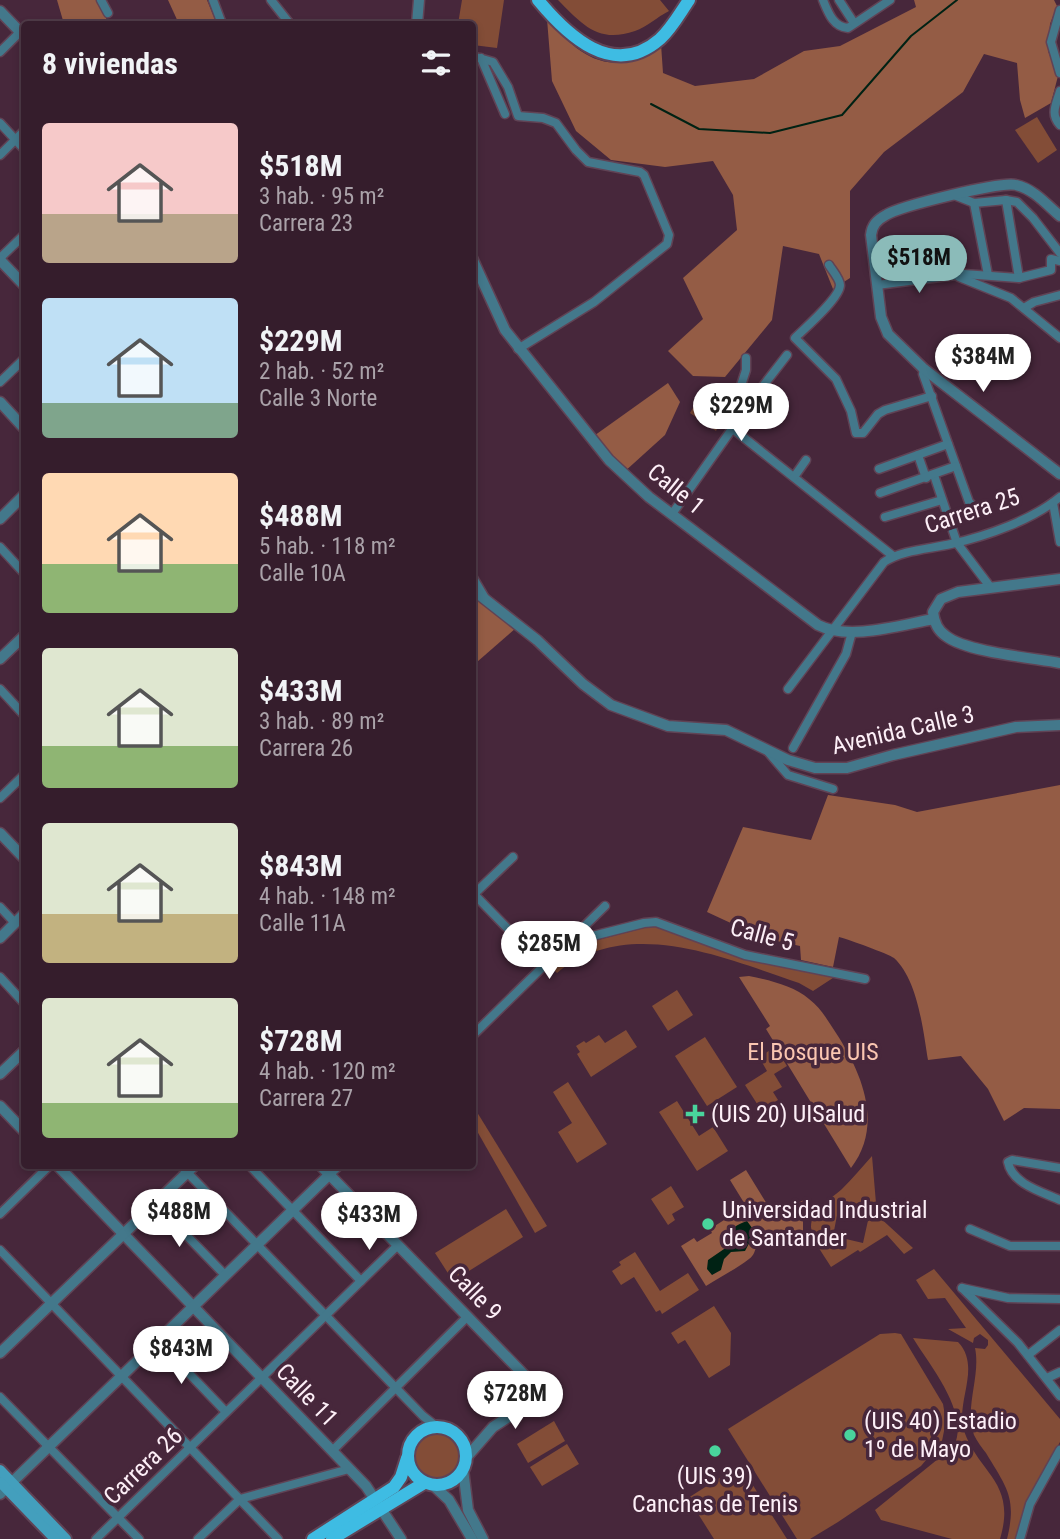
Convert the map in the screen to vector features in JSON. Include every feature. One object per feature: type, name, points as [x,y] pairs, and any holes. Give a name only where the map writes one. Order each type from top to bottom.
[{"type":"main road","points":[[538,0],[571,36],[600,52],[628,54],[659,40],[689,0]]},
{"type":"main road","points":[[313,1539],[378,1503],[428,1484],[451,1482],[465,1464],[463,1444],[458,1436],[437,1427],[422,1430],[408,1449],[399,1481],[378,1503],[332,1539]]},
{"type":"main road","points":[[407,1457],[412,1473],[428,1484]]},
{"type":"main road","points":[[0,1470],[4,1487],[55,1539]]},
{"type":"main road","points":[[4,1487],[66,1539]]},
{"type":"street","points":[[101,0],[107,13]]},
{"type":"street","points":[[213,0],[221,21]]},
{"type":"street","points":[[271,0],[288,21]]},
{"type":"street","points":[[416,21],[419,0]]},
{"type":"street","points":[[823,0],[834,22],[841,27],[851,26],[890,0]]},
{"type":"street","points":[[839,0],[851,26]]},
{"type":"street","points":[[1060,10],[1051,42],[1060,73]]},
{"type":"street","points":[[0,11],[21,33]]},
{"type":"street","points":[[0,51],[21,35]]},
{"type":"street","points":[[477,57],[493,62],[508,87],[518,116],[543,118],[556,123],[576,150],[589,162],[644,175],[669,235],[667,244],[594,302],[518,349]]},
{"type":"street","points":[[477,57],[505,114]]},
{"type":"street","points":[[1057,122],[1053,112],[1060,92]]},
{"type":"street","points":[[0,123],[21,145]]},
{"type":"street","points":[[0,155],[21,134]]},
{"type":"street","points":[[1060,216],[1030,190],[1015,184],[999,184],[896,209],[883,216],[872,228],[881,317],[888,334],[924,369],[1060,474]]},
{"type":"street","points":[[954,195],[974,202],[1017,202],[1060,253]]},
{"type":"street","points":[[1006,200],[1019,278]]},
{"type":"street","points":[[974,202],[988,275]]},
{"type":"street","points":[[21,238],[0,259],[21,282]]},
{"type":"street","points":[[877,285],[956,275],[1019,278],[1051,270],[1051,258],[1060,261]]},
{"type":"street","points":[[829,265],[839,281],[839,289],[832,300],[795,338],[835,376],[848,401],[855,431],[858,434],[863,432],[878,414],[885,410],[932,396]]},
{"type":"street","name":"Calle 1","points":[[476,267],[499,320],[518,349],[609,460],[649,497],[830,632]]},
{"type":"street","points":[[956,275],[1011,298],[1060,338]]},
{"type":"street","points":[[1024,308],[1034,302],[1060,295]]},
{"type":"street","points":[[672,514],[744,411],[788,355]]},
{"type":"street","points":[[744,411],[736,401],[746,370],[746,358]]},
{"type":"street","points":[[0,382],[21,362]]},
{"type":"street","points":[[924,369],[923,374],[969,502],[975,508]]},
{"type":"street","points":[[0,402],[21,425]]},
{"type":"street","points":[[733,429],[894,556],[884,562],[788,689]]},
{"type":"street","points":[[879,469],[948,444]]},
{"type":"street","points":[[918,455],[942,500],[957,542],[991,588]]},
{"type":"street","points":[[794,477],[806,460]]},
{"type":"street","points":[[880,493],[956,466]]},
{"type":"street","points":[[0,519],[21,498]]},
{"type":"street","points":[[885,517],[942,500]]},
{"type":"street","points":[[1056,500],[1060,542]]},
{"type":"street","name":"Carrera 25","points":[[894,556],[957,542],[1027,519],[1056,500]]},
{"type":"street","points":[[0,547],[21,570]]},
{"type":"street","points":[[1060,579],[949,594],[936,604],[933,612],[934,619],[944,635],[966,645],[1060,663]]},
{"type":"street","points":[[476,583],[485,598]]},
{"type":"street","name":"Avenida Calle 3","points":[[476,592],[537,640],[588,689],[611,705],[668,726],[726,730],[797,763],[832,769],[847,768],[1016,727],[1060,725]]},
{"type":"street","points":[[830,632],[852,632],[934,619]]},
{"type":"street","points":[[793,748],[846,654],[852,632]]},
{"type":"street","points":[[0,659],[21,639]]},
{"type":"street","points":[[0,689],[21,712]]},
{"type":"street","points":[[767,750],[788,775],[833,789]]},
{"type":"street","points":[[0,799],[21,778]]},
{"type":"street","points":[[0,833],[21,855]]},
{"type":"street","points":[[476,891],[513,857]]},
{"type":"street","points":[[476,897],[544,966]]},
{"type":"street","points":[[476,1031],[605,906]]},
{"type":"street","points":[[0,907],[15,923]]},
{"type":"street","points":[[0,938],[21,917]]},
{"type":"street","name":"Calle 5","points":[[569,942],[650,922],[745,955],[864,979]]},
{"type":"street","points":[[0,978],[21,1000]]},
{"type":"street","points":[[0,1074],[21,1054]]},
{"type":"street","points":[[0,1106],[21,1128]]},
{"type":"street","points":[[1060,1168],[1012,1160],[1008,1162],[1010,1172],[1019,1179],[1033,1189],[1060,1200]]},
{"type":"street","points":[[0,1214],[46,1169]]},
{"type":"street","name":"Calle 11","points":[[61,1169],[349,1469],[378,1503],[401,1539]]},
{"type":"street","points":[[3,1346],[124,1234],[187,1169]]},
{"type":"street","points":[[189,1169],[257,1244],[437,1427]]},
{"type":"street","points":[[253,1169],[361,1281]]},
{"type":"street","name":"Calle 9","points":[[324,1169],[530,1380],[536,1393],[533,1401],[490,1430],[465,1464]]},
{"type":"street","points":[[4,1487],[336,1169]]},
{"type":"street","points":[[155,1203],[225,1275]]},
{"type":"street","points":[[970,1228],[1010,1246],[1060,1246]]},
{"type":"street","name":"Carrera 26","points":[[96,1539],[398,1245]]},
{"type":"street","points":[[0,1250],[278,1539]]},
{"type":"street","points":[[1060,1299],[1008,1298],[962,1288],[1028,1355],[1060,1396]]},
{"type":"street","points":[[332,1451],[468,1316]]},
{"type":"street","points":[[1028,1355],[1060,1330]]},
{"type":"street","points":[[157,1340],[226,1412]]},
{"type":"street","points":[[1047,1378],[1060,1373]]},
{"type":"street","points":[[0,1397],[139,1539]]},
{"type":"street","points":[[1020,1539],[1030,1504],[1060,1450]]},
{"type":"street","points":[[465,1464],[468,1510],[483,1539]]},
{"type":"street","points":[[198,1539],[240,1499],[349,1469]]},
{"type":"street","points":[[428,1484],[449,1500],[472,1539]]},
{"type":"shaded area","points":[[462,0],[504,0],[497,48],[476,45],[476,21],[458,21]]},
{"type":"shaded area","points":[[558,0],[660,0],[669,11],[639,29],[611,35],[583,24]]},
{"type":"shaded area","points":[[1037,117],[1057,150],[1038,163],[1015,130]]},
{"type":"shaded area","points":[[700,396],[724,414],[716,431],[690,413]]},
{"type":"shaded area","points":[[656,925],[739,956],[836,976],[813,991],[799,983],[708,954],[645,944],[614,947],[585,956],[557,973],[553,969],[578,945]]},
{"type":"shaded area","points":[[677,990],[693,1015],[668,1031],[652,1006]]},
{"type":"shaded area","points":[[626,1030],[637,1047],[591,1077],[577,1054],[580,1052],[576,1046],[599,1035],[605,1043]]},
{"type":"shaded area","points":[[705,1037],[737,1087],[707,1106],[675,1056]]},
{"type":"shaded area","points":[[775,1047],[787,1066],[774,1074],[782,1087],[773,1092],[778,1100],[761,1110],[745,1085],[767,1071],[759,1057]]},
{"type":"shaded area","points":[[568,1082],[607,1144],[577,1163],[558,1132],[572,1123],[553,1092]]},
{"type":"shaded area","points":[[677,1101],[699,1136],[713,1127],[728,1151],[697,1171],[659,1112]]},
{"type":"shaded area","points":[[476,1111],[547,1226],[535,1233],[476,1129]]},
{"type":"shaded area","points":[[872,1156],[877,1215],[913,1248],[904,1254],[887,1235],[831,1267],[814,1237],[811,1227],[814,1215]],"holes":[[[840,1200],[871,1207],[863,1243],[833,1236]]]},
{"type":"shaded area","points":[[671,1186],[684,1207],[672,1214],[675,1220],[668,1225],[651,1199]]},
{"type":"shaded area","points":[[506,1209],[523,1237],[453,1281],[435,1253]]},
{"type":"shaded area","points":[[747,1221],[755,1232],[745,1251],[731,1252],[724,1259],[721,1270],[712,1275],[707,1269],[708,1260],[727,1247],[730,1233],[735,1227]]},
{"type":"shaded area","points":[[635,1252],[660,1291],[688,1273],[699,1290],[662,1314],[660,1310],[656,1312],[634,1277],[621,1285],[612,1271],[621,1265],[619,1262]]},
{"type":"shaded area","points":[[934,1269],[1060,1419],[1060,1442],[1025,1506],[1016,1539],[1007,1539],[1011,1513],[1005,1485],[975,1437],[971,1425],[976,1370],[975,1348],[985,1349],[988,1340],[980,1334],[974,1338],[973,1343],[948,1329],[966,1328],[945,1298],[928,1299],[916,1280]]},
{"type":"shaded area","points":[[714,1306],[731,1333],[730,1365],[709,1378],[685,1340],[678,1344],[671,1333]]},
{"type":"shaded area","name":"(UIS 40) Estadio 1º de Mayo","points":[[880,1334],[901,1334],[943,1404],[946,1421],[942,1441],[921,1466],[810,1539],[797,1539],[728,1429]]},
{"type":"shaded area","points":[[913,1338],[958,1342],[965,1352],[968,1373],[962,1420],[964,1431],[1000,1491],[1004,1504],[1004,1520],[1000,1539],[952,1539],[881,1520],[875,1510],[954,1446],[958,1433],[957,1419],[946,1390]]},
{"type":"shaded area","points":[[554,1421],[565,1441],[528,1463],[517,1444]]},
{"type":"shaded area","points":[[437,1433],[453,1440],[460,1456],[453,1472],[437,1479],[421,1472],[414,1456],[421,1440]]},
{"type":"shaded area","points":[[567,1444],[579,1464],[542,1486],[530,1467]]},
{"type":"shaded area","points":[[740,1465],[787,1539],[714,1539],[688,1498]]},
{"type":"green space","points":[[57,0],[97,0],[108,21],[63,21]]},
{"type":"green space","points":[[168,0],[207,0],[216,21],[178,21]]},
{"type":"green space","points":[[914,0],[1054,0],[1057,6],[1050,24],[1048,51],[1058,76],[1051,103],[1025,118],[1020,100],[1017,63],[984,54],[963,92],[884,152],[850,191],[850,278],[833,289],[819,254],[783,246],[772,320],[725,377],[693,376],[668,351],[703,319],[683,278],[737,230],[733,195],[713,161],[665,167],[611,160],[576,131],[552,81],[547,19],[584,53],[607,62],[632,59],[661,44],[663,73],[695,86],[754,79],[804,51],[840,46],[916,7]]},
{"type":"green space","points":[[668,383],[680,402],[665,435],[623,473],[591,438]]},
{"type":"green space","points":[[476,599],[516,628],[476,661]]},
{"type":"green space","points":[[1060,785],[1060,1109],[1024,1108],[1004,1121],[988,1089],[961,1056],[928,1060],[914,992],[902,967],[891,956],[839,937],[833,967],[801,960],[800,946],[763,938],[707,912],[743,827],[811,840],[828,795],[895,805],[917,812]]},
{"type":"green space","name":"El Bosque UIS","points":[[749,976],[789,987],[809,999],[824,1015],[854,1065],[866,1099],[868,1117],[861,1151],[851,1168],[766,1029],[770,1026],[739,977]]},
{"type":"green space","points":[[746,1170],[775,1217],[805,1199],[810,1206],[803,1217],[803,1237],[792,1243],[775,1235],[766,1238],[751,1257],[706,1286],[681,1246],[694,1238],[697,1242],[712,1233],[710,1229],[746,1206],[730,1180]]},
{"type":"waterway","points":[[651,104],[699,129],[770,133],[842,115],[911,36],[957,0]]},
{"type":"place","name":"(UIS 20) UISalud","points":[[695,1114]]},
{"type":"place","name":"Universidad Industrial de Santander","points":[[708,1224]]},
{"type":"place","name":"(UIS 40) Estadio 1º de Mayo","points":[[850,1435]]},
{"type":"place","name":"(UIS 39) Canchas de Tenis","points":[[715,1451]]}]
